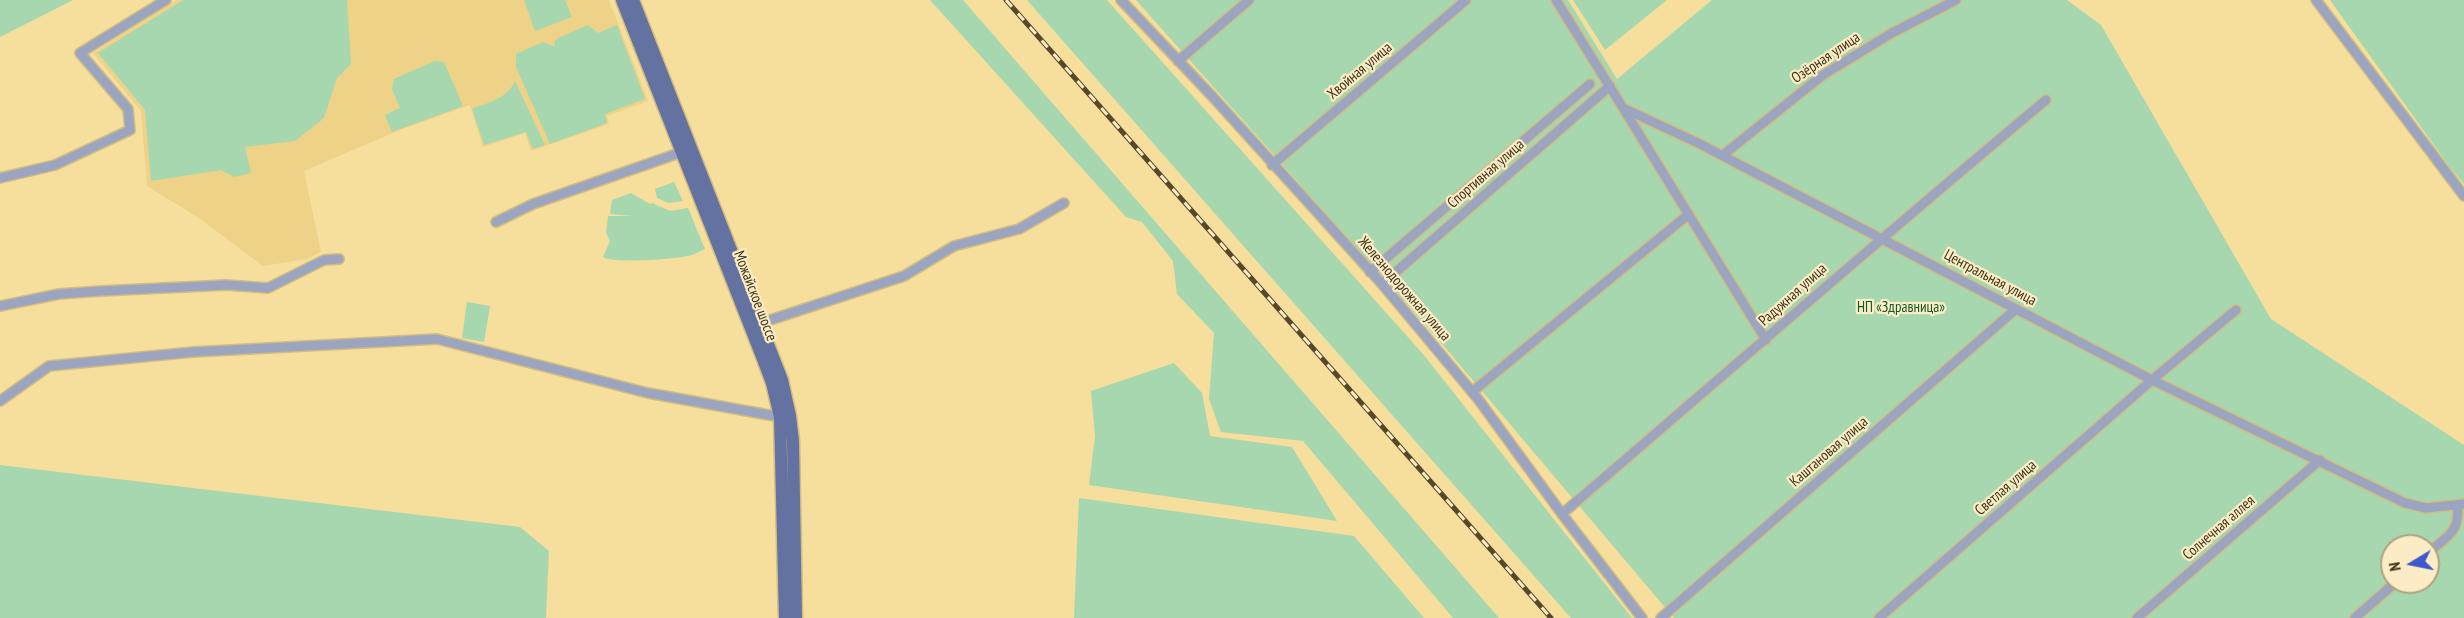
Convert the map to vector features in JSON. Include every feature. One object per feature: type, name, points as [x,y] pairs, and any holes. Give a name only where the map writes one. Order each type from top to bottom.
[{"type":"main road","name":"Можайское шоссе","points":[[622,0],[772,383],[780,417],[786,618]]},
{"type":"main road","name":"Можайское шоссе","points":[[633,0],[782,380],[790,416],[796,618]]},
{"type":"street","points":[[0,178],[55,165],[130,130],[128,109],[81,53],[166,0]]},
{"type":"street","name":"Железнодорожная улица","points":[[1121,0],[1211,95],[1382,284],[1472,392],[1642,618]]},
{"type":"street","points":[[1178,62],[1249,0]]},
{"type":"street","name":"Хвойная улица","points":[[1272,165],[1466,0]]},
{"type":"street","points":[[1556,0],[1766,340]]},
{"type":"street","name":"Озёрная улица","points":[[1723,155],[1823,75],[1892,33],[1956,0]]},
{"type":"street","points":[[2316,0],[2464,196]]},
{"type":"street","points":[[1371,272],[1590,84]]},
{"type":"street","name":"Спортивная улица","points":[[1382,284],[1610,86]]},
{"type":"street","name":"Радужная улица","points":[[1562,514],[1766,340],[1881,238],[2046,100]]},
{"type":"street","name":"Центральная улица","points":[[1623,108],[1723,155],[2152,380],[2320,460],[2405,504],[2426,508],[2460,505]]},
{"type":"street","points":[[496,222],[532,204],[682,152]]},
{"type":"street","points":[[761,323],[904,276],[954,246],[1019,229],[1065,202]]},
{"type":"street","points":[[1472,392],[1689,214]]},
{"type":"street","points":[[0,306],[59,294],[101,291],[226,285],[268,288],[324,260],[339,259]]},
{"type":"street","name":"Каштановая улица","points":[[1661,618],[2016,309]]},
{"type":"street","name":"Светлая улица","points":[[1879,618],[2152,380],[2236,310]]},
{"type":"street","points":[[0,400],[49,366],[193,351],[437,339],[648,393],[780,417]]},
{"type":"street","name":"Солнечная аллея","points":[[2137,618],[2320,460]]},
{"type":"street","points":[[2440,542],[2453,531],[2459,519],[2460,505]]},
{"type":"street","points":[[2355,618],[2382,594]]},
{"type":"shaded area","points":[[177,0],[609,0],[648,101],[607,116],[609,124],[531,151],[525,133],[483,147],[470,105],[400,130],[304,171],[321,252],[307,259],[263,266],[199,218],[147,186],[141,111],[93,53]]},
{"type":"green space","points":[[0,0],[73,0],[0,37]]},
{"type":"green space","points":[[183,0],[347,0],[351,64],[337,78],[324,118],[295,141],[245,147],[251,173],[234,177],[221,170],[151,181],[145,110],[98,53]]},
{"type":"green space","points":[[524,0],[565,0],[572,17],[535,31]]},
{"type":"green space","points":[[930,0],[963,0],[1499,618],[1453,618],[1303,441],[1221,432],[1209,399],[1214,333],[1177,294],[1173,261],[1142,222],[1126,217]]},
{"type":"green space","points":[[1027,0],[1107,0],[1423,354],[1632,618],[1571,618]]},
{"type":"green space","name":"НП «Здравница»","points":[[1136,0],[1568,0],[1617,79],[1712,0],[2067,0],[2101,25],[2271,319],[2464,445],[2464,618],[1674,618],[1437,338]]},
{"type":"green space","points":[[1573,0],[1667,0],[1605,50]]},
{"type":"green space","points":[[2330,0],[2464,0],[2464,184],[2449,166]]},
{"type":"green space","points":[[588,25],[598,33],[617,25],[645,99],[605,114],[607,123],[550,144],[516,67],[516,54],[543,42],[555,47],[554,42],[558,38]]},
{"type":"green space","points":[[435,61],[444,62],[463,106],[392,132],[385,115],[400,108],[392,89],[394,79]]},
{"type":"green space","points":[[515,81],[545,145],[533,149],[526,132],[484,145],[472,109],[502,96]]},
{"type":"green space","points":[[674,182],[683,201],[668,203],[657,198],[655,189]]},
{"type":"green space","points":[[631,193],[650,204],[670,211],[688,208],[705,249],[685,257],[661,259],[619,260],[603,257],[610,241],[606,233],[608,216],[632,216],[610,214],[612,200]]},
{"type":"green space","points":[[467,302],[490,306],[484,342],[462,338]]},
{"type":"green space","points":[[1174,363],[1202,393],[1210,436],[1292,447],[1337,521],[1089,485],[1095,436],[1091,391]]},
{"type":"green space","points":[[0,465],[520,527],[549,551],[546,618],[0,618]]},
{"type":"green space","points":[[1079,498],[1354,536],[1424,618],[1074,618]]},
{"type":"railway","points":[[1006,0],[1551,618]]}]
